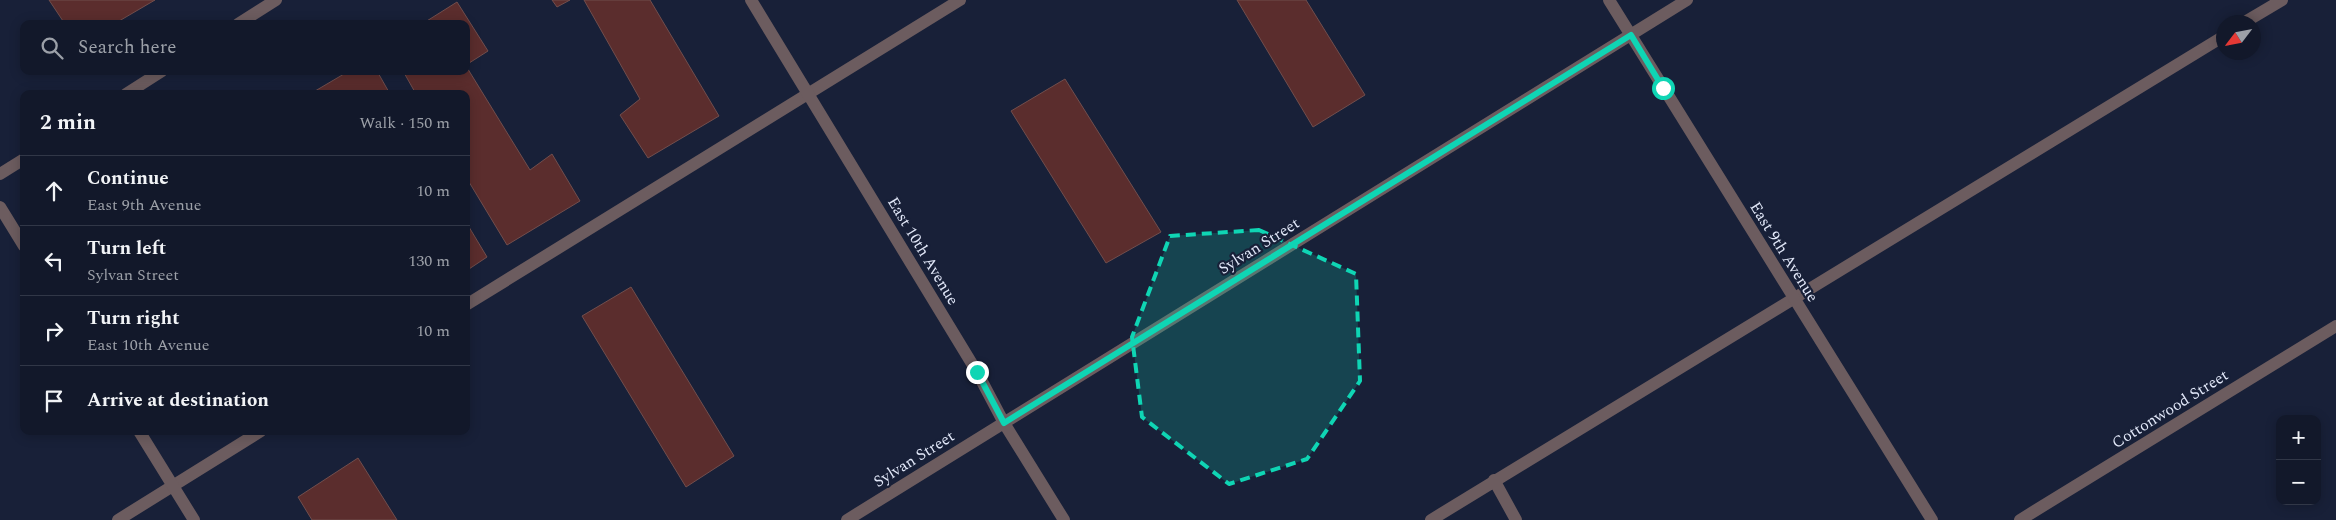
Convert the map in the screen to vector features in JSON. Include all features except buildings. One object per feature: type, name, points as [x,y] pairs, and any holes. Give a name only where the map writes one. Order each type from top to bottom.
[{"type":"street","points":[[244,20],[276,0]]},
{"type":"street","name":"East 10th Avenue","points":[[751,0],[977,372],[1004,423],[1064,520]]},
{"type":"street","points":[[470,303],[960,0]]},
{"type":"street","name":"East 9th Avenue","points":[[1609,0],[1932,520]]},
{"type":"street","name":"Sylvan Street","points":[[847,520],[1688,0]]},
{"type":"street","points":[[2257,15],[2282,0]]},
{"type":"street","points":[[1431,520],[2216,41]]},
{"type":"street","points":[[132,90],[156,75]]},
{"type":"street","points":[[0,174],[20,162]]},
{"type":"street","points":[[0,208],[20,240]]},
{"type":"street","name":"Cottonwood Street","points":[[2020,520],[2336,326]]},
{"type":"street","points":[[141,435],[194,520]]},
{"type":"street","points":[[118,520],[256,435]]},
{"type":"street","points":[[1494,480],[1516,520]]},
{"type":"highlighted area","points":[[1259,230],[1356,274],[1360,381],[1307,459],[1229,484],[1142,417],[1132,337],[1170,236]]},
{"type":"route","points":[[977,372],[1004,423],[1631,35],[1663,88]]}]
